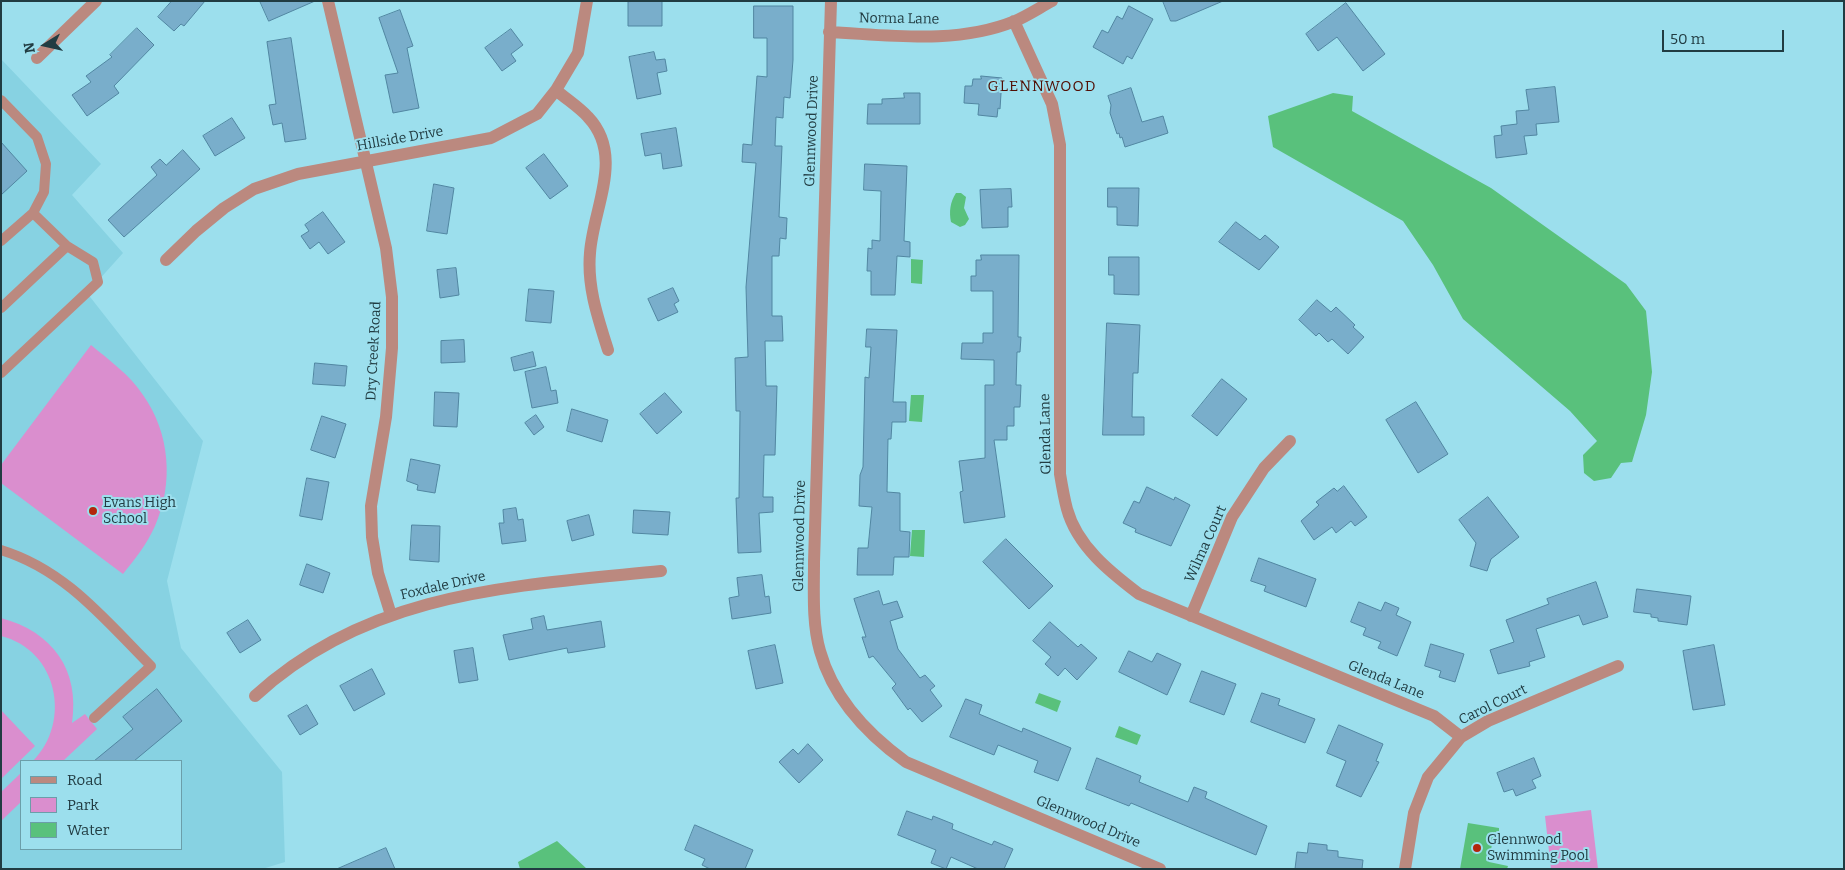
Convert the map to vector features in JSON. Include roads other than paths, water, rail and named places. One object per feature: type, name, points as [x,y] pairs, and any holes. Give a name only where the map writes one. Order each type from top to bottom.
[{"type":"street","points":[[37,58],[96,1]]},
{"type":"street","name":"Dry Creek Road","points":[[328,1],[386,248],[392,297],[392,348],[386,416],[371,506],[375,555],[391,615]]},
{"type":"street","name":"Hillside Drive","points":[[166,260],[224,208],[254,189],[298,174],[491,138],[537,114],[556,90],[578,53],[587,1]]},
{"type":"street","name":"Glennwood Drive","points":[[831,1],[814,562],[814,606],[820,650],[834,686],[856,718],[882,745],[906,762],[1160,869]]},
{"type":"street","name":"Norma Lane","points":[[830,32],[924,37],[973,33],[1014,21],[1052,1]]},
{"type":"street","name":"Glenda Lane","points":[[1014,21],[1052,104],[1060,145],[1060,474],[1068,511],[1083,542],[1108,571],[1139,594],[1434,716],[1461,737]]},
{"type":"street","points":[[556,90],[589,117],[601,135],[607,155],[605,180],[593,225],[590,280],[594,305],[608,350]]},
{"type":"street","name":"Wilma Court","points":[[1191,616],[1232,517],[1264,468],[1290,441]]},
{"type":"street","name":"Foxdale Drive","points":[[254,696],[277,675],[316,649],[391,615],[436,601],[483,591],[660,571]]},
{"type":"street","name":"Carol Court","points":[[1405,869],[1414,813],[1428,777],[1461,737],[1488,721],[1618,666]]},
{"type":"lane","points":[[1,100],[37,137],[46,164],[44,192],[32,213],[1,241]]},
{"type":"lane","points":[[1,373],[98,282],[93,262],[67,246],[32,213]]},
{"type":"lane","points":[[1,308],[67,246]]},
{"type":"lane","points":[[1,550],[17,555],[59,577],[80,594],[151,666],[94,718]]},
{"type":"water","points":[[1333,93],[1353,96],[1352,111],[1491,188],[1626,284],[1646,311],[1652,372],[1646,415],[1632,462],[1621,463],[1611,478],[1594,481],[1584,473],[1583,455],[1597,441],[1570,411],[1463,319],[1433,265],[1403,221],[1273,147],[1268,116]]},
{"type":"water","points":[[956,193],[961,193],[966,197],[964,208],[969,219],[965,225],[960,227],[951,222],[950,218],[951,203]]},
{"type":"water","points":[[911,259],[923,260],[922,284],[911,283]]},
{"type":"water","points":[[911,395],[924,395],[922,422],[909,421]]},
{"type":"water","points":[[912,530],[925,530],[924,557],[910,556]]},
{"type":"water","points":[[1039,693],[1061,701],[1057,712],[1035,703]]},
{"type":"water","points":[[1119,726],[1141,735],[1137,745],[1115,737]]},
{"type":"water","name":"Glennwood Swimming Pool","points":[[1468,823],[1499,828],[1499,833],[1494,832],[1489,862],[1508,866],[1507,869],[1460,869]]},
{"type":"water","points":[[557,841],[587,869],[520,869],[518,862]]},
{"type":"place","name":"Evans High School","points":[[93,511]]},
{"type":"place","name":"Glennwood Swimming Pool","points":[[1477,848]]},
{"type":"district","name":"GLENNWOOD","points":[[1042,87]]}]
